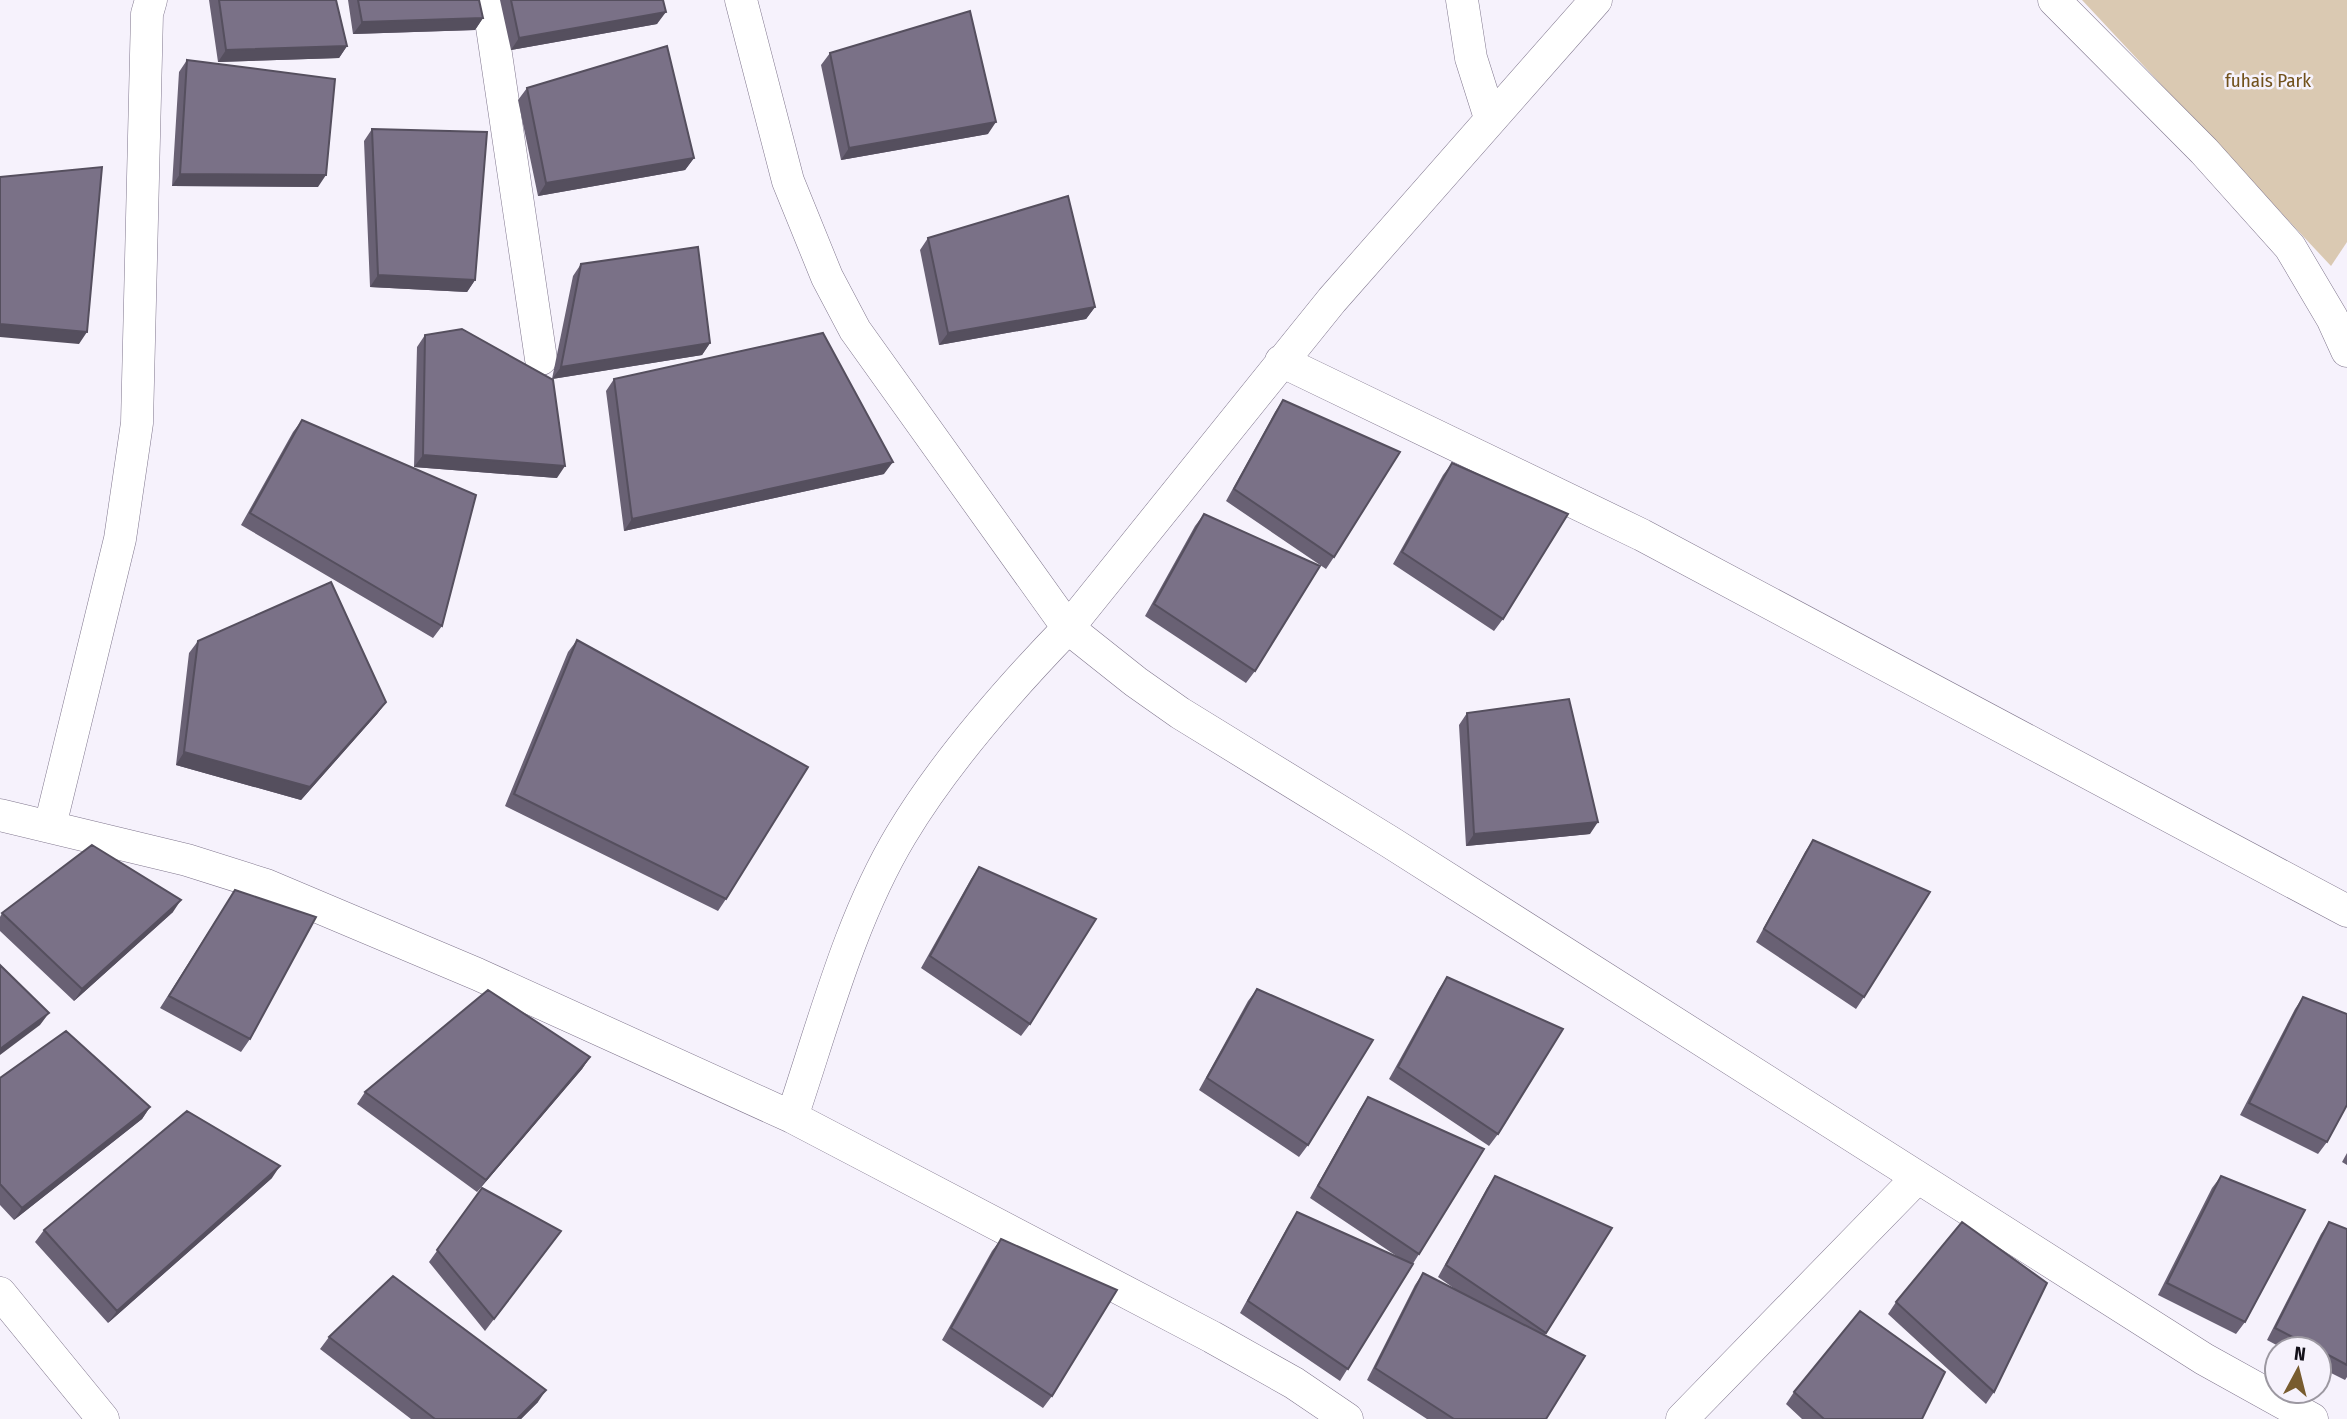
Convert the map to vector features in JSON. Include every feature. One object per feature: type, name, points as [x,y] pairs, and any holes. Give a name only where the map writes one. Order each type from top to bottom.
[{"type":"street","points":[[50,825],[120,539],[135,444],[147,27],[151,0]]},
{"type":"street","points":[[488,0],[541,359]]},
{"type":"street","points":[[741,0],[788,181],[827,277],[855,330],[1068,628],[1180,713],[2204,1359],[2312,1419]]},
{"type":"street","points":[[1462,0],[1471,58],[1490,118]]},
{"type":"street","points":[[792,1116],[863,914],[901,835],[946,772],[1032,665],[1068,628],[1281,361],[1490,118],[1596,0]]},
{"type":"street","points":[[2053,0],[2204,151],[2290,247],[2332,318],[2347,351]]},
{"type":"street","points":[[1281,361],[1654,541],[2347,911]]},
{"type":"street","points":[[0,815],[187,860],[315,904],[792,1116],[1212,1337],[1294,1383],[1347,1419]]},
{"type":"street","points":[[1682,1419],[1917,1178]]},
{"type":"street","points":[[0,1293],[103,1419]]},
{"type":"green space","name":"fuhais Park","points":[[2082,0],[2347,0],[2347,242],[2331,266]]},
{"type":"building","points":[[219,0],[336,0],[347,46],[226,50]]},
{"type":"building","points":[[358,0],[479,0],[483,18],[362,22]]},
{"type":"building","points":[[511,0],[663,0],[666,12],[519,38]]},
{"type":"building","points":[[970,11],[996,122],[849,148],[830,53]]},
{"type":"building","points":[[667,46],[694,158],[546,183],[527,88]]},
{"type":"building","points":[[187,60],[335,79],[326,175],[180,174]]},
{"type":"building","points":[[372,129],[487,132],[475,280],[378,275]]},
{"type":"building","points":[[102,167],[87,332],[0,324],[0,177]]},
{"type":"building","points":[[1068,196],[1095,307],[948,333],[928,238]]},
{"type":"building","points":[[698,247],[710,343],[561,367],[581,264]]},
{"type":"building","points":[[462,329],[553,380],[565,466],[423,455],[425,335]]},
{"type":"building","points":[[823,333],[893,462],[632,519],[614,379]]},
{"type":"building","points":[[1283,400],[1400,452],[1334,557],[1234,489]]},
{"type":"building","points":[[302,420],[476,495],[442,626],[250,513]]},
{"type":"building","points":[[1452,463],[1568,514],[1503,619],[1402,552]]},
{"type":"building","points":[[1204,514],[1320,566],[1255,671],[1154,604]]},
{"type":"building","points":[[331,582],[386,702],[310,787],[184,752],[198,641]]},
{"type":"building","points":[[577,640],[808,767],[726,899],[514,794]]},
{"type":"building","points":[[1569,699],[1598,822],[1474,834],[1467,713]]},
{"type":"building","points":[[1813,840],[1930,892],[1864,997],[1764,929]]},
{"type":"building","points":[[92,845],[181,900],[82,989],[2,913]]},
{"type":"building","points":[[979,867],[1096,919],[1030,1024],[930,956]]},
{"type":"building","points":[[235,890],[316,917],[250,1039],[169,996]]},
{"type":"building","points":[[0,965],[49,1013],[0,1049]]},
{"type":"building","points":[[1447,977],[1563,1029],[1498,1134],[1398,1067]]},
{"type":"building","points":[[1257,989],[1373,1040],[1308,1145],[1207,1078]]},
{"type":"building","points":[[488,990],[590,1057],[486,1180],[365,1092]]},
{"type":"building","points":[[2303,997],[2347,1014],[2347,1105],[2327,1142],[2249,1103]]},
{"type":"building","points":[[66,1031],[150,1107],[22,1208],[0,1184],[0,1078]]},
{"type":"building","points":[[1368,1097],[1484,1149],[1419,1254],[1318,1186]]},
{"type":"building","points":[[187,1111],[280,1166],[117,1311],[44,1230]]},
{"type":"building","points":[[1495,1176],[1612,1228],[1546,1333],[1446,1265]]},
{"type":"building","points":[[2221,1176],[2305,1210],[2245,1322],[2167,1283]]},
{"type":"building","points":[[482,1188],[561,1231],[494,1319],[437,1250]]},
{"type":"building","points":[[1297,1212],[1413,1264],[1348,1369],[1248,1301]]},
{"type":"building","points":[[1962,1222],[2047,1283],[1994,1392],[1896,1302]]},
{"type":"building","points":[[2329,1222],[2347,1229],[2347,1365],[2333,1358],[2333,1335],[2289,1335],[2275,1328]]},
{"type":"building","points":[[1001,1239],[1117,1290],[1052,1396],[951,1328]]},
{"type":"building","points":[[1423,1273],[1585,1356],[1546,1419],[1454,1419],[1375,1368]]},
{"type":"building","points":[[393,1276],[546,1390],[517,1419],[435,1419],[329,1337]]},
{"type":"building","points":[[1860,1311],[1945,1372],[1922,1419],[1824,1419],[1794,1392]]}]
